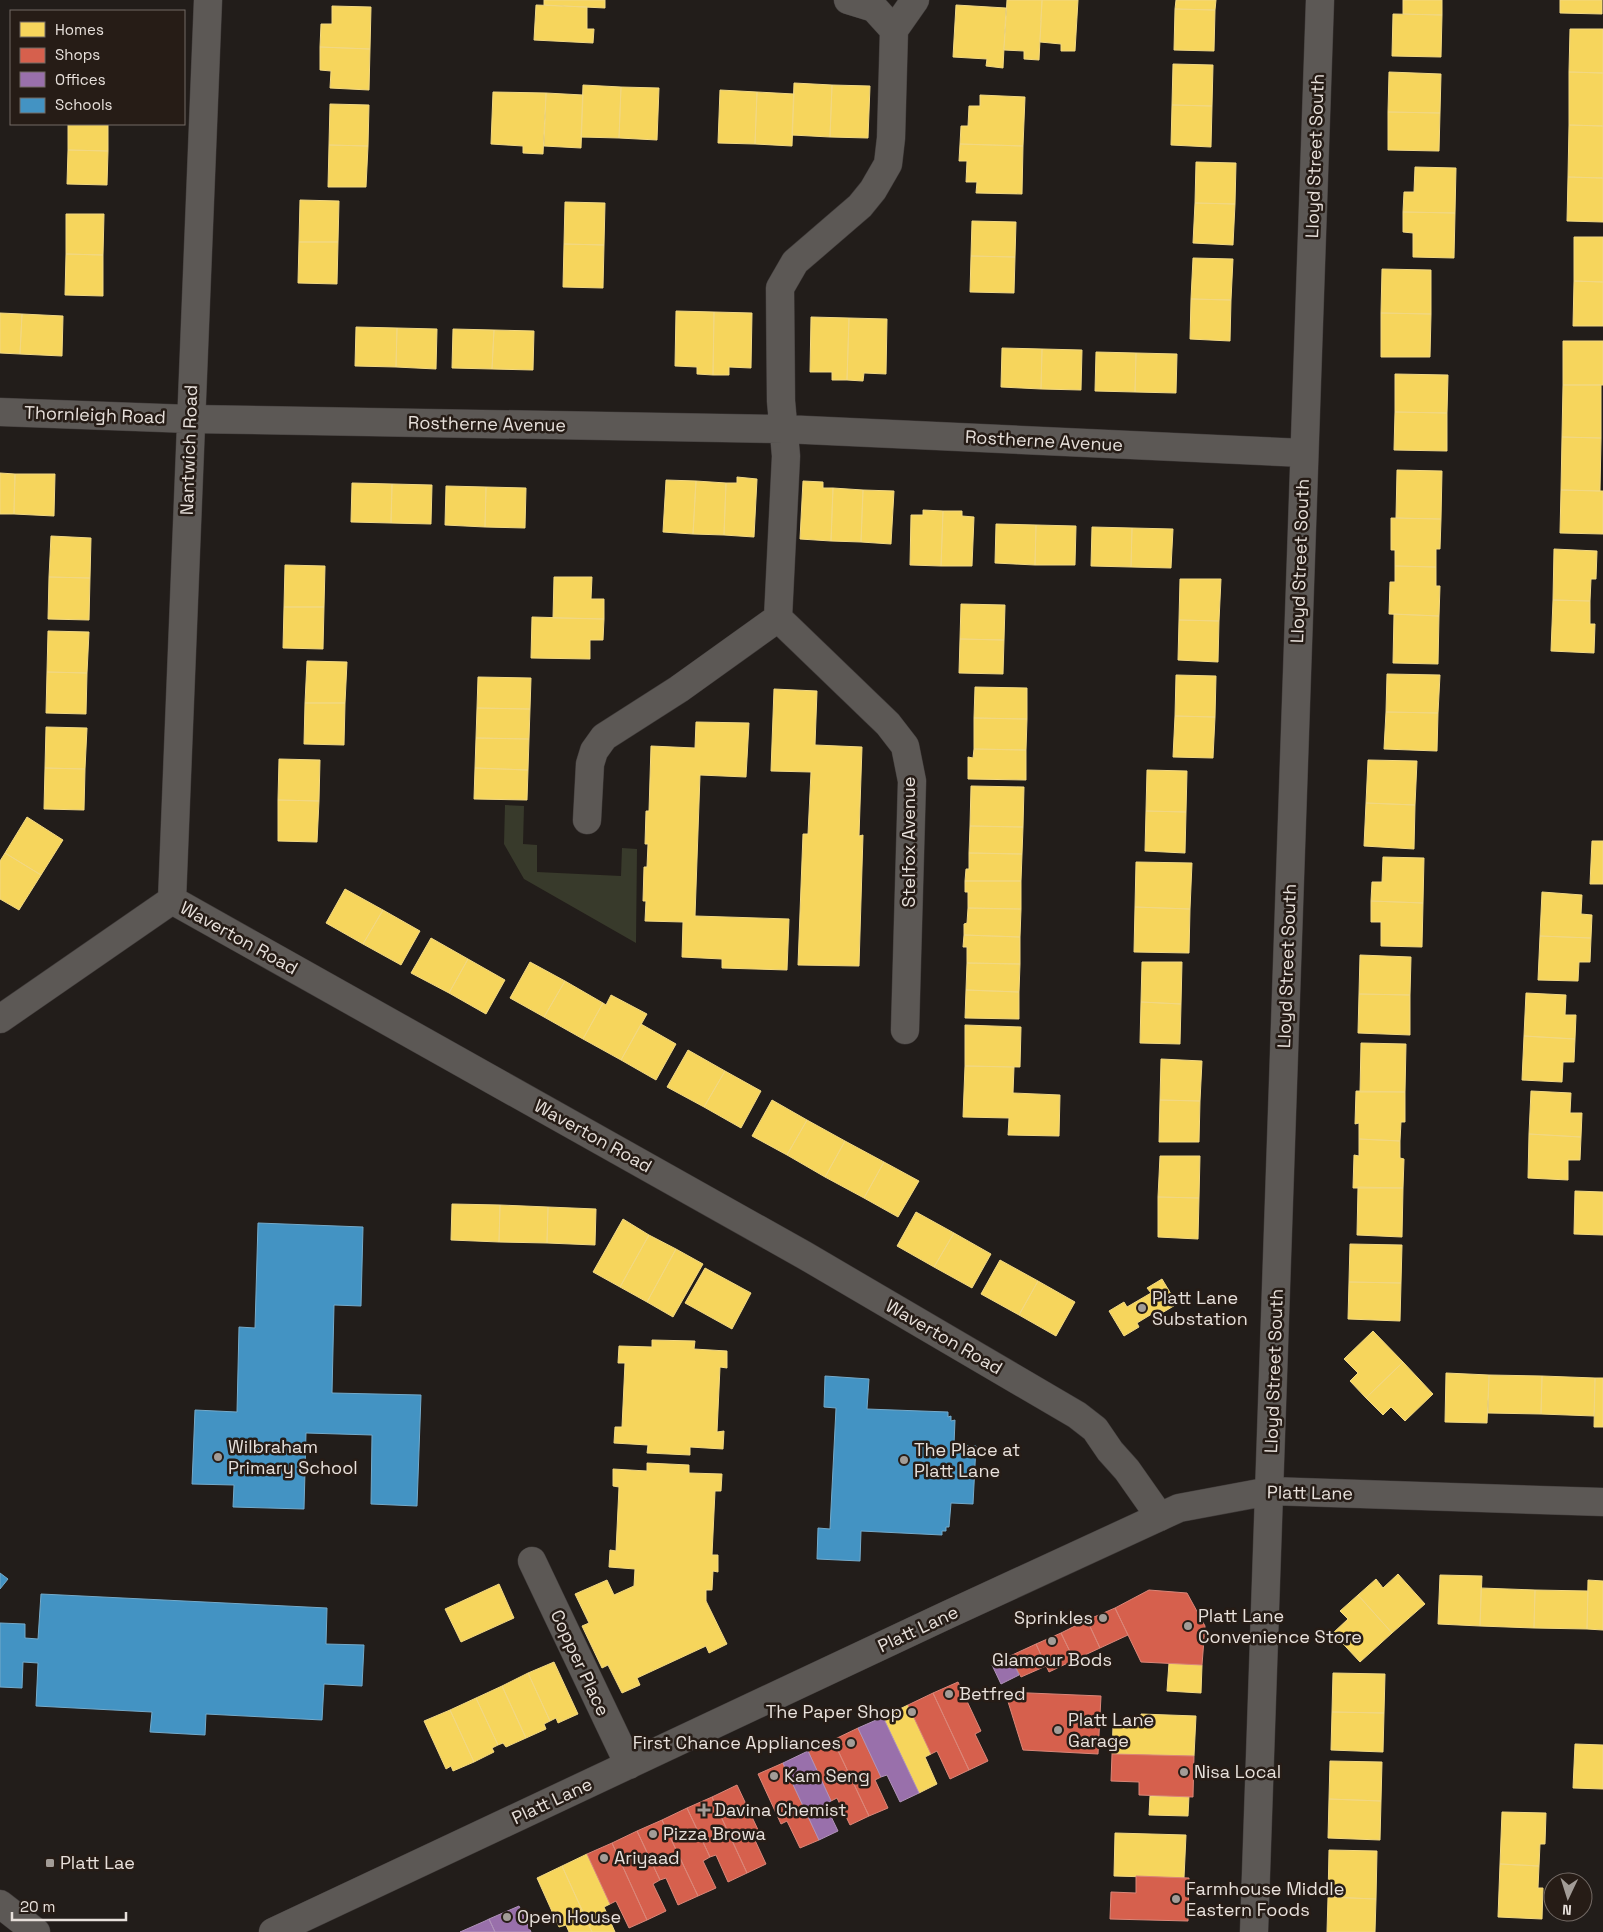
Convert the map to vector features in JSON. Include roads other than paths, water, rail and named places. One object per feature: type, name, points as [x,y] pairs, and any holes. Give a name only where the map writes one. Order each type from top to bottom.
[{"type":"street","name":"Nantwich Road","points":[[172,900],[208,0]]},
{"type":"street","points":[[848,0],[874,8],[894,30]]},
{"type":"street","points":[[587,820],[590,764],[594,751],[604,737],[679,689],[778,618],[786,456],[781,401],[780,288],[795,262],[860,206],[873,190],[888,164],[891,138],[894,30],[915,0]]},
{"type":"street","name":"Lloyd Street South","points":[[1254,1932],[1320,0]]},
{"type":"street","name":"Thornleigh Road","points":[[0,412],[190,419]]},
{"type":"street","name":"Rostherne Avenue","points":[[190,419],[784,429],[1304,453]]},
{"type":"street","name":"Stelfox Avenue","points":[[778,618],[888,724],[905,746],[912,780],[905,1030]]},
{"type":"street","name":"Waverton Road","points":[[0,1019],[172,900],[804,1255],[1077,1415],[1095,1429],[1110,1452],[1126,1470],[1160,1516]]},
{"type":"street","name":"Platt Lane","points":[[273,1932],[1179,1508],[1270,1491],[1603,1502]]},
{"type":"street","name":"Copper Place","points":[[532,1561],[629,1765]]},
{"type":"street","points":[[0,1904],[36,1932]]},
{"type":"place","name":"Platt Lane Substation","points":[[1142,1308]]},
{"type":"place","name":"Wilbraham Primary School","points":[[218,1457]]},
{"type":"place","name":"The Place at Platt Lane","points":[[904,1460]]},
{"type":"place","name":"Sprinkles","points":[[1103,1618]]},
{"type":"place","name":"Platt Lane Convenience Store","points":[[1188,1626]]},
{"type":"place","name":"Glamour Bods","points":[[1052,1641]]},
{"type":"place","name":"Betfred","points":[[949,1694]]},
{"type":"place","name":"The Paper Shop","points":[[912,1712]]},
{"type":"place","name":"Platt Lane Garage","points":[[1058,1730]]},
{"type":"place","name":"First Chance Appliances","points":[[851,1743]]},
{"type":"place","name":"Nisa Local","points":[[1184,1772]]},
{"type":"place","name":"Kam Seng","points":[[774,1776]]},
{"type":"place","name":"Davina Chemist","points":[[704,1810]]},
{"type":"place","name":"Pizza Browa","points":[[653,1834]]},
{"type":"place","name":"Ariyaad","points":[[604,1858]]},
{"type":"place","name":"Platt Lae","points":[[50,1863]]},
{"type":"place","name":"Farmhouse Middle Eastern Foods","points":[[1176,1899]]},
{"type":"place","name":"Open House","points":[[507,1917]]}]
